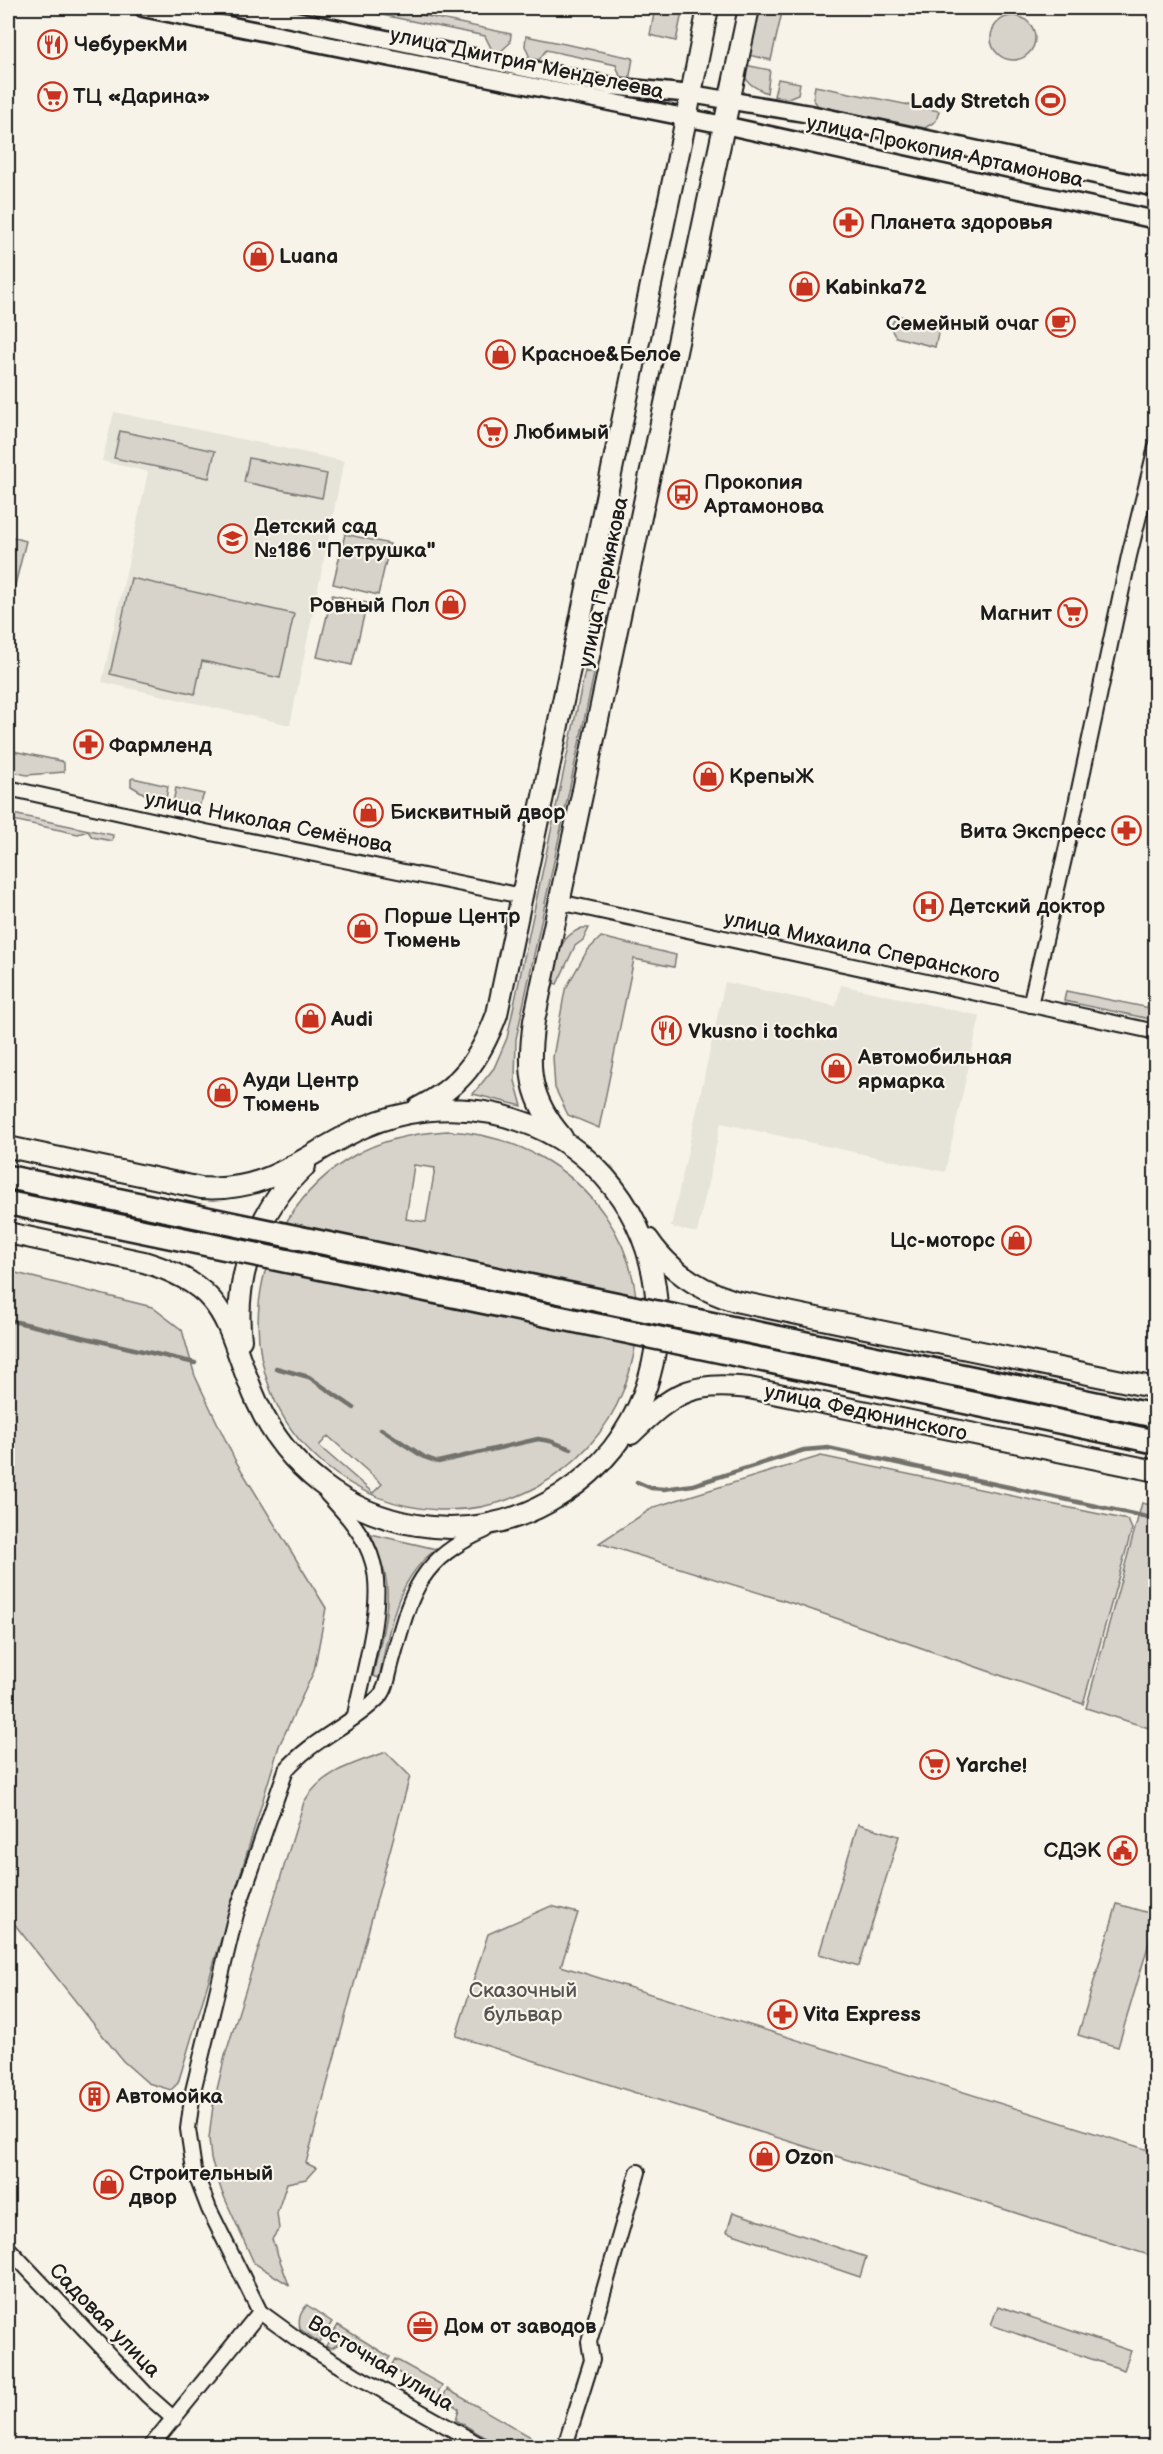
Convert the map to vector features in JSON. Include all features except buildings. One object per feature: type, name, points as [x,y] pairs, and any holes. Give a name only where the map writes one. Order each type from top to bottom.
[{"type":"highway","points":[[8,1177],[1155,1416]]},
{"type":"highway","points":[[8,1203],[1155,1442]]},
{"type":"main road","name":"улица Пермякова","points":[[397,1116],[434,1100],[462,1078],[481,1051],[496,1014],[687,118],[708,8]]},
{"type":"main road","name":"улица Пермякова","points":[[578,1153],[551,1125],[535,1096],[529,1062],[534,1020],[749,8]]},
{"type":"main road","points":[[8,1147],[201,1188],[223,1190],[257,1183],[362,1128],[397,1116],[444,1109],[492,1113],[528,1124],[578,1153],[607,1180],[664,1259],[691,1282],[722,1298],[1155,1388]]},
{"type":"main road","points":[[248,1378],[240,1333],[239,1311],[250,1252],[266,1216],[277,1199],[302,1169],[331,1146]]},
{"type":"main road","points":[[8,1233],[144,1262],[187,1279],[213,1300],[221,1311],[236,1341],[260,1409],[277,1439],[307,1473],[327,1489],[355,1506],[394,1521],[418,1526],[468,1527],[517,1516],[562,1495],[601,1463],[621,1437],[642,1401],[652,1371],[657,1340],[658,1309],[655,1277],[646,1247],[630,1212]]},
{"type":"main road","name":"улица Федюнинского","points":[[601,1463],[667,1401],[696,1388],[725,1385],[1155,1471]]},
{"type":"street","name":"улица Дмитрия Менделеева","points":[[144,8],[724,125]]},
{"type":"street","name":"улица Дмитрия Менделеева","points":[[238,8],[611,86],[691,94],[729,101]]},
{"type":"street","name":"улица Прокопия Артамонова","points":[[729,101],[810,114],[1155,188]]},
{"type":"street","name":"улица Прокопия Артамонова","points":[[724,125],[1155,220]]},
{"type":"street","points":[[1030,1005],[1155,447]]},
{"type":"street","name":"улица Николая Семёнова","points":[[8,788],[206,832],[522,896]]},
{"type":"street","name":"улица Михаила Сперанского","points":[[559,902],[1155,1032]]},
{"type":"street","points":[[307,1473],[355,1526],[373,1563],[377,1602],[356,1715]]},
{"type":"street","points":[[151,2446],[260,2312],[219,2230],[194,2170],[188,2129],[193,2091],[236,1914],[286,1770],[298,1756],[382,1694],[407,1606],[416,1586],[429,1567],[455,1545],[517,1516]]},
{"type":"street","points":[[565,2446],[592,2360],[590,2342],[638,2172]]},
{"type":"street","name":"Садовая улица","points":[[8,2248],[147,2395],[174,2418]]},
{"type":"street","name":"Восточная улица","points":[[260,2312],[304,2344],[355,2375],[482,2446]]},
{"type":"shaded area","points":[[114,412],[344,461],[290,725],[102,682],[148,472],[102,461]]},
{"type":"shaded area","name":"Автомобильная ярмарка","points":[[725,982],[836,1006],[841,985],[980,1016],[945,1172],[721,1123],[697,1233],[671,1227]]},
{"type":"green space","points":[[348,8],[389,8],[511,34],[510,43],[500,52],[492,50],[485,36]]},
{"type":"green space","points":[[655,8],[683,8],[676,41],[650,35]]},
{"type":"green space","points":[[758,8],[783,8],[771,60],[748,55]]},
{"type":"green space","points":[[1013,16],[1028,23],[1035,38],[1028,53],[1013,60],[998,53],[991,38],[998,23]]},
{"type":"green space","points":[[526,36],[633,58],[629,81],[621,79],[616,65],[546,50],[539,60],[530,58],[525,46]]},
{"type":"green space","points":[[745,65],[770,70],[767,93],[749,83],[744,71]]},
{"type":"green space","points":[[778,79],[800,83],[798,94],[788,98],[774,96]]},
{"type":"green space","points":[[815,86],[939,111],[936,121],[925,128],[818,106],[813,99]]},
{"type":"green space","points":[[900,316],[940,325],[935,347],[896,337],[892,331],[892,325],[894,320]]},
{"type":"green space","points":[[120,431],[215,451],[209,478],[114,458]]},
{"type":"green space","points":[[249,458],[327,474],[322,498],[244,482]]},
{"type":"green space","points":[[345,534],[390,544],[378,595],[333,584]]},
{"type":"green space","points":[[8,536],[26,541],[10,605],[8,604]]},
{"type":"green space","points":[[131,578],[294,614],[280,678],[202,661],[195,694],[110,674]]},
{"type":"green space","points":[[332,595],[367,603],[352,665],[317,657]]},
{"type":"green space","points":[[585,671],[594,674],[516,1039],[515,1081],[522,1106],[473,1094],[494,1068],[507,1038]]},
{"type":"green space","points":[[8,750],[61,761],[64,763],[64,772],[27,775],[8,771]]},
{"type":"green space","points":[[133,778],[168,786],[165,806],[131,786]]},
{"type":"green space","points":[[176,788],[204,794],[199,805],[192,810],[172,807]]},
{"type":"green space","points":[[8,813],[113,835],[112,841],[92,837],[88,831],[78,834],[8,819]]},
{"type":"green space","points":[[589,928],[583,940],[575,946],[557,984],[553,983],[563,943],[573,932]]},
{"type":"green space","points":[[601,937],[676,955],[674,967],[634,959],[599,1128],[568,1115],[555,1088],[553,1057],[565,990],[587,951]]},
{"type":"green space","points":[[1066,991],[1155,1009],[1155,1020],[1064,1001]]},
{"type":"green space","points":[[447,1131],[495,1139],[539,1156],[575,1182],[605,1215],[625,1254],[636,1297],[636,1343],[623,1391],[599,1434],[564,1469],[526,1493],[490,1505],[452,1510],[423,1509],[378,1497],[350,1483],[324,1465],[292,1430],[270,1390],[260,1347],[259,1302],[269,1259],[288,1219],[317,1183],[366,1149],[411,1135]],"holes":[[[414,1165],[435,1168],[426,1222],[406,1219]],[[328,1436],[382,1484],[373,1493],[319,1446]]]},
{"type":"green space","points":[[8,1271],[152,1307],[182,1330],[195,1376],[235,1460],[326,1608],[314,1671],[279,1746],[178,2083],[171,2090],[148,2083],[123,2061],[8,1916]]},
{"type":"green space","points":[[821,1456],[1128,1520],[1132,1529],[1083,1704],[798,1605],[599,1543],[654,1507]]},
{"type":"green space","points":[[1142,1503],[1155,1506],[1155,1730],[1086,1708]]},
{"type":"green space","points":[[371,1534],[436,1549],[422,1562],[402,1591],[391,1624],[379,1678],[373,1676],[384,1628],[387,1591],[380,1556]]},
{"type":"green space","points":[[386,1752],[410,1776],[306,2163],[316,2168],[306,2179],[287,2183],[277,2213],[279,2229],[272,2239],[289,2285],[254,2263],[222,2192],[211,2159],[209,2138],[213,2106],[225,2056],[304,1802],[311,1791],[329,1776]]},
{"type":"green space","points":[[858,1824],[899,1836],[859,1966],[819,1954]]},
{"type":"green space","points":[[1117,1904],[1156,1915],[1118,2047],[1078,2035]]},
{"type":"green space","name":"Сказочный бульвар","points":[[551,1906],[578,1913],[561,1966],[1155,2152],[1155,2257],[456,2036],[488,1934]]},
{"type":"green space","points":[[733,2212],[866,2257],[860,2277],[727,2232]]},
{"type":"green space","points":[[307,2305],[332,2322],[319,2342],[300,2329],[300,2316]]},
{"type":"green space","points":[[998,2306],[1131,2351],[1124,2370],[991,2325]]},
{"type":"green space","points":[[338,2325],[390,2357],[384,2365],[342,2342],[332,2348],[326,2346]]},
{"type":"green space","points":[[395,2359],[442,2385],[437,2394],[390,2368]]},
{"type":"green space","points":[[447,2389],[531,2437],[528,2446],[499,2446],[456,2420],[459,2409],[443,2398]]},
{"type":"waterway","points":[[8,1320],[195,1363]]},
{"type":"waterway","points":[[276,1368],[309,1377],[354,1408]]},
{"type":"waterway","points":[[381,1429],[424,1457],[438,1462],[538,1439],[571,1449]]},
{"type":"waterway","points":[[637,1482],[651,1488],[664,1489],[693,1485],[804,1450],[828,1448],[1156,1519]]},
{"type":"place","name":"ЧебурекМи","points":[[53,44]]},
{"type":"place","name":"ТЦ «Дарина»","points":[[52,96]]},
{"type":"place","name":"Lady Stretch","points":[[1051,101]]},
{"type":"place","name":"Планета здоровья","points":[[849,222]]},
{"type":"place","name":"Luana","points":[[258,256]]},
{"type":"place","name":"Kabinka72","points":[[804,287]]},
{"type":"place","name":"Семейный очаг","points":[[1060,323]]},
{"type":"place","name":"Красное&Белое","points":[[500,354]]},
{"type":"place","name":"Любимый","points":[[493,432]]},
{"type":"place","name":"Прокопия Артамонова","points":[[683,494]]},
{"type":"place","name":"Детский сад №186 \"Петрушка\"","points":[[233,538]]},
{"type":"place","name":"Ровный Пол","points":[[451,605]]},
{"type":"place","name":"Магнит","points":[[1073,613]]},
{"type":"place","name":"Фармленд","points":[[88,745]]},
{"type":"place","name":"КрепыЖ","points":[[708,776]]},
{"type":"place","name":"Бисквитный двор","points":[[369,812]]},
{"type":"place","name":"Вита Экспресс","points":[[1127,831]]},
{"type":"place","name":"Детский доктор","points":[[928,906]]},
{"type":"place","name":"Порше Центр Тюмень","points":[[363,928]]},
{"type":"place","name":"Audi","points":[[310,1019]]},
{"type":"place","name":"Vkusno i tochka","points":[[667,1031]]},
{"type":"place","name":"Автомобильная ярмарка","points":[[837,1069]]},
{"type":"place","name":"Ауди Центр Тюмень","points":[[222,1092]]},
{"type":"place","name":"Цс-моторс","points":[[1016,1240]]},
{"type":"place","name":"Yarche!","points":[[935,1765]]},
{"type":"place","name":"СДЭК","points":[[1122,1850]]},
{"type":"place","name":"Vita Express","points":[[782,2014]]},
{"type":"place","name":"Автомойка","points":[[95,2096]]},
{"type":"place","name":"Ozon","points":[[764,2157]]},
{"type":"place","name":"Строительный двор","points":[[108,2185]]},
{"type":"place","name":"Дом от заводов","points":[[423,2326]]}]
